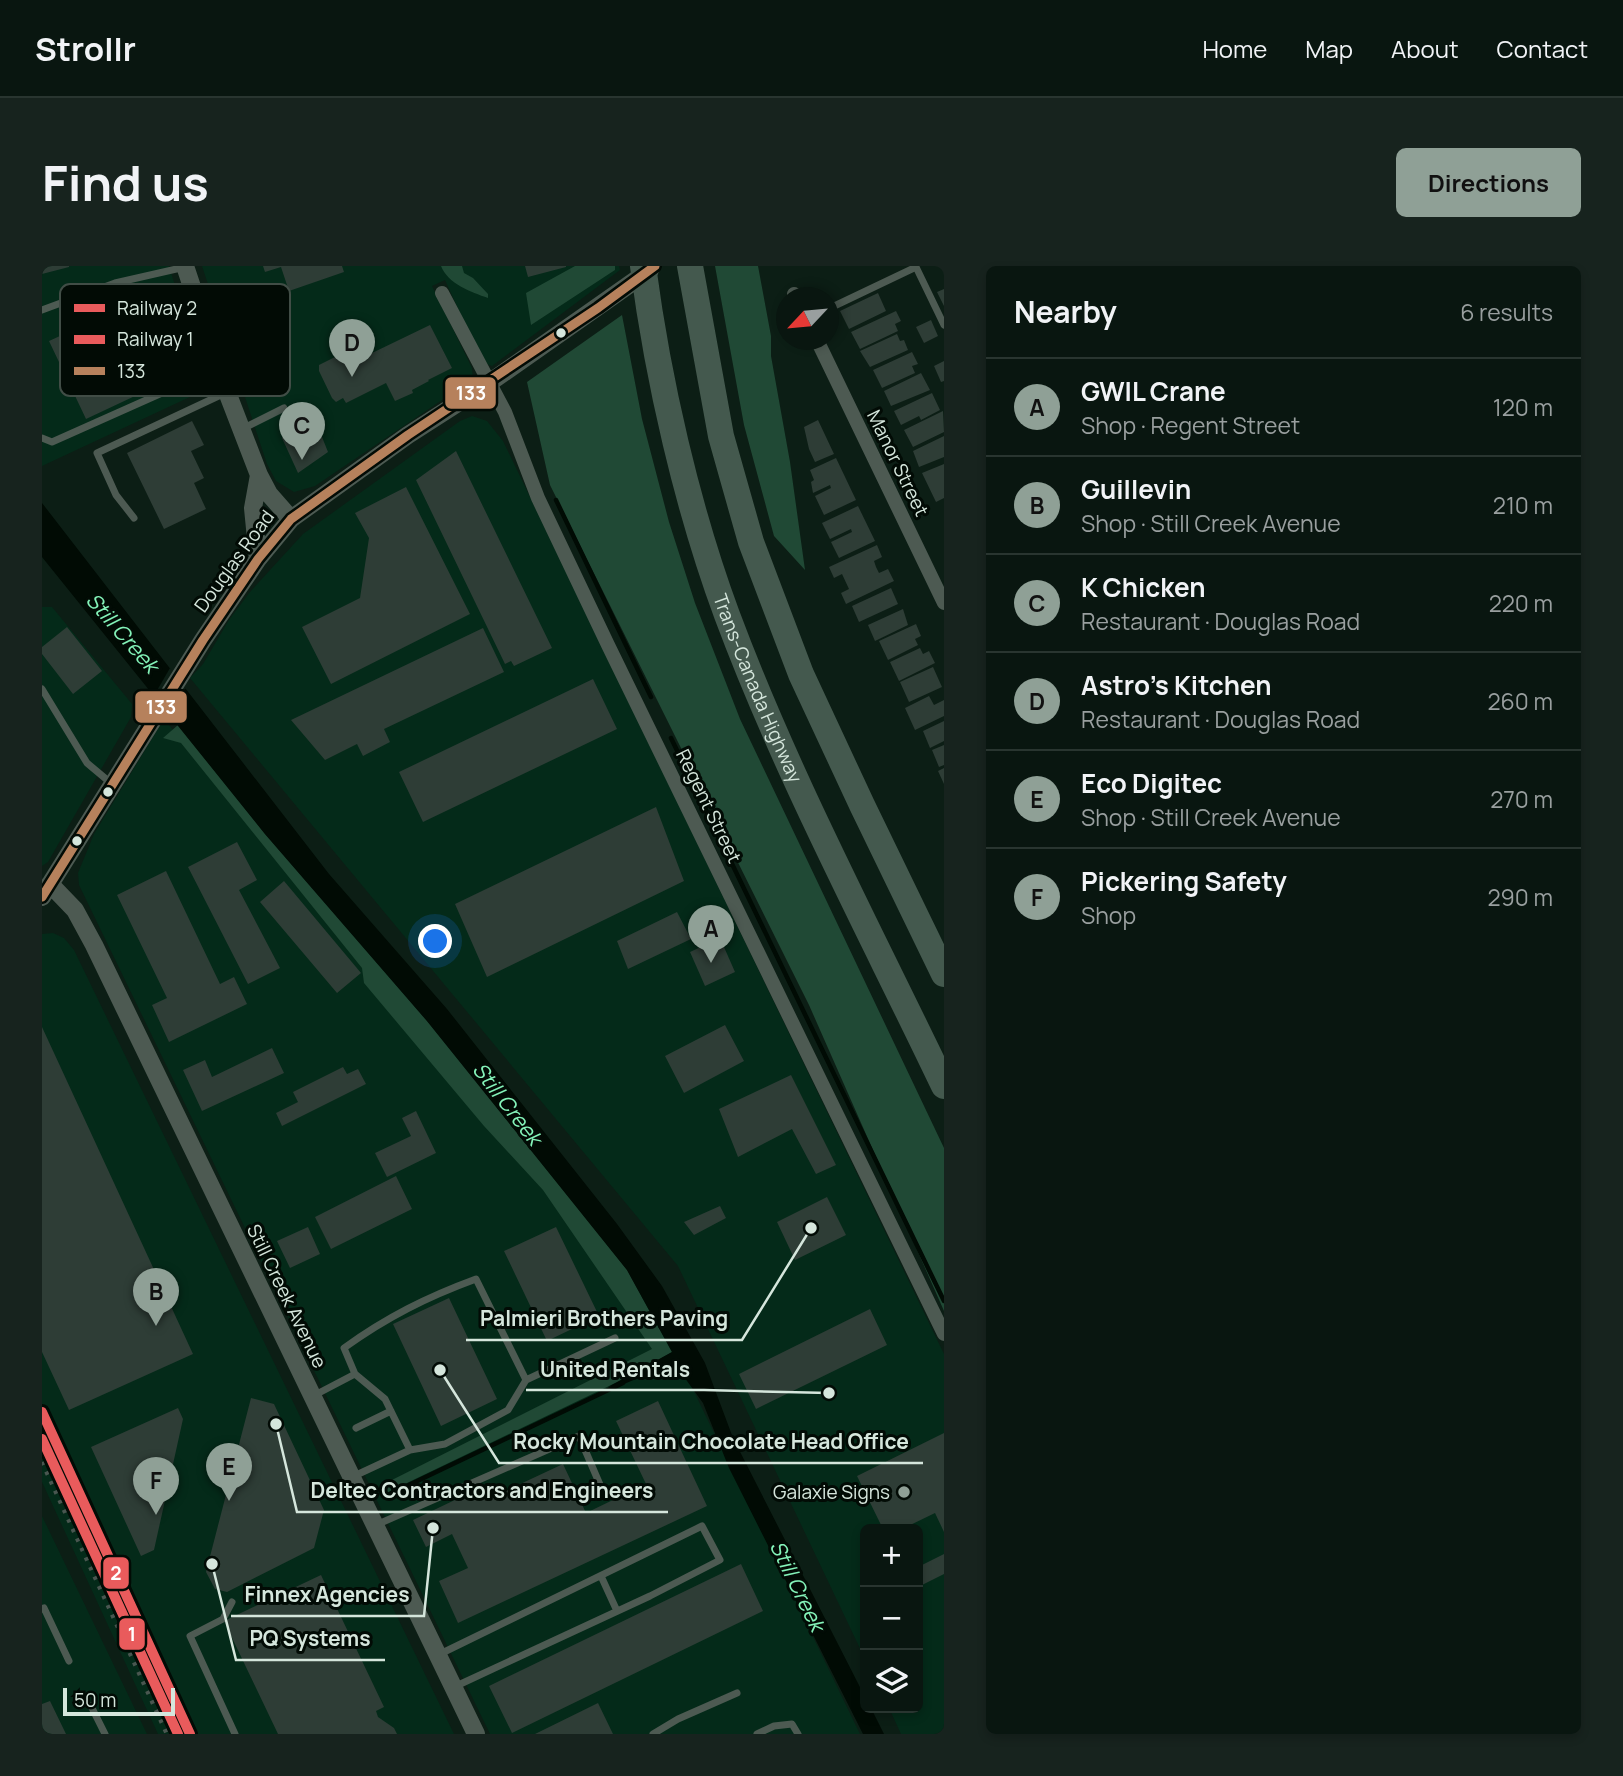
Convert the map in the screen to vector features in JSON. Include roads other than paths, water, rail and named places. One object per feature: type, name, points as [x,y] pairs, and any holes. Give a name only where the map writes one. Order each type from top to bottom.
[{"type":"highway","name":"Trans-Canada Highway","points":[[643,266],[667,404],[692,504],[726,612],[788,761],[944,1086]]},
{"type":"highway","points":[[690,266],[703,348],[722,436],[751,542],[801,674],[944,974]]},
{"type":"street","name":"Douglas Road","points":[[46,890],[258,559],[291,519],[408,435],[489,383],[655,266]]},
{"type":"street","points":[[186,267],[192,284]]},
{"type":"street","name":"Regent Street","points":[[442,293],[505,412],[538,498],[944,1334]]},
{"type":"street","name":"Manor Street","points":[[822,350],[944,603]]},
{"type":"street","points":[[229,396],[259,475],[270,494],[291,519]]},
{"type":"street","points":[[258,559],[253,508],[259,475]]},
{"type":"street","name":"Still Creek Avenue","points":[[46,890],[75,910],[94,945],[476,1734]]},
{"type":"lane","points":[[112,284],[186,267]]},
{"type":"lane","points":[[839,304],[918,267],[944,325]]},
{"type":"lane","points":[[42,310],[60,303]]},
{"type":"lane","points":[[42,438],[52,442],[156,396]]},
{"type":"lane","points":[[134,518],[116,495],[97,453],[218,396]]},
{"type":"lane","points":[[241,429],[284,408]]},
{"type":"lane","points":[[42,689],[87,763],[112,785]]},
{"type":"lane","points":[[411,1450],[385,1399],[355,1374],[344,1348],[380,1322],[435,1294],[476,1279],[526,1380]]},
{"type":"lane","points":[[352,1477],[411,1450],[445,1444],[508,1410],[526,1380],[615,1338]]},
{"type":"lane","points":[[312,1396],[355,1374]]},
{"type":"lane","points":[[356,1428],[391,1411]]},
{"type":"lane","points":[[375,1526],[579,1436],[601,1486]]},
{"type":"lane","points":[[438,1656],[702,1526],[720,1560],[453,1687]]},
{"type":"lane","points":[[601,1576],[617,1611]]},
{"type":"lane","points":[[232,1602],[223,1619],[190,1636],[235,1734]]},
{"type":"lane","points":[[43,1606],[69,1661]]},
{"type":"lane","points":[[653,1734],[678,1719],[737,1693]]},
{"type":"lane","points":[[92,1706],[105,1734]]},
{"type":"lane","points":[[757,1734],[774,1726],[792,1724],[798,1734]]},
{"type":"water","name":"Still Creek","points":[[42,503],[329,874],[447,1009],[617,1224],[662,1286],[705,1363],[733,1438],[860,1687],[860,1713],[874,1713],[884,1734],[863,1734],[729,1468],[703,1403],[674,1363],[624,1384],[608,1387],[672,1352],[627,1270],[427,1021],[265,834],[42,557]]},
{"type":"waterway","points":[[556,500],[651,697]]},
{"type":"waterway","points":[[671,738],[944,1301]]},
{"type":"waterway","points":[[390,1494],[623,1383]]},
{"type":"railway","points":[[42,1462],[167,1734]]},
{"type":"rail line","name":"2","points":[[42,1412],[190,1734]]},
{"type":"rail line","name":"1","points":[[42,1439],[178,1734]]},
{"type":"place","name":"Astro's Kitchen","points":[[352,377]]},
{"type":"place","name":"K Chicken","points":[[302,460]]},
{"type":"place","name":"GWIL Crane","points":[[711,963]]},
{"type":"place","name":"Palmieri Brothers Paving","points":[[811,1228]]},
{"type":"place","name":"Guillevin","points":[[156,1326]]},
{"type":"place","name":"Rocky Mountain Chocolate Head Office","points":[[440,1370]]},
{"type":"place","name":"United Rentals","points":[[829,1393]]},
{"type":"place","name":"Deltec Contractors and Engineers","points":[[276,1424]]},
{"type":"place","name":"Galaxie Signs","points":[[904,1492]]},
{"type":"place","name":"Eco Digitec","points":[[229,1501]]},
{"type":"place","name":"Pickering Safety","points":[[156,1515]]},
{"type":"place","name":"Finnex Agencies","points":[[433,1528]]},
{"type":"place","name":"PQ Systems","points":[[212,1564]]}]
